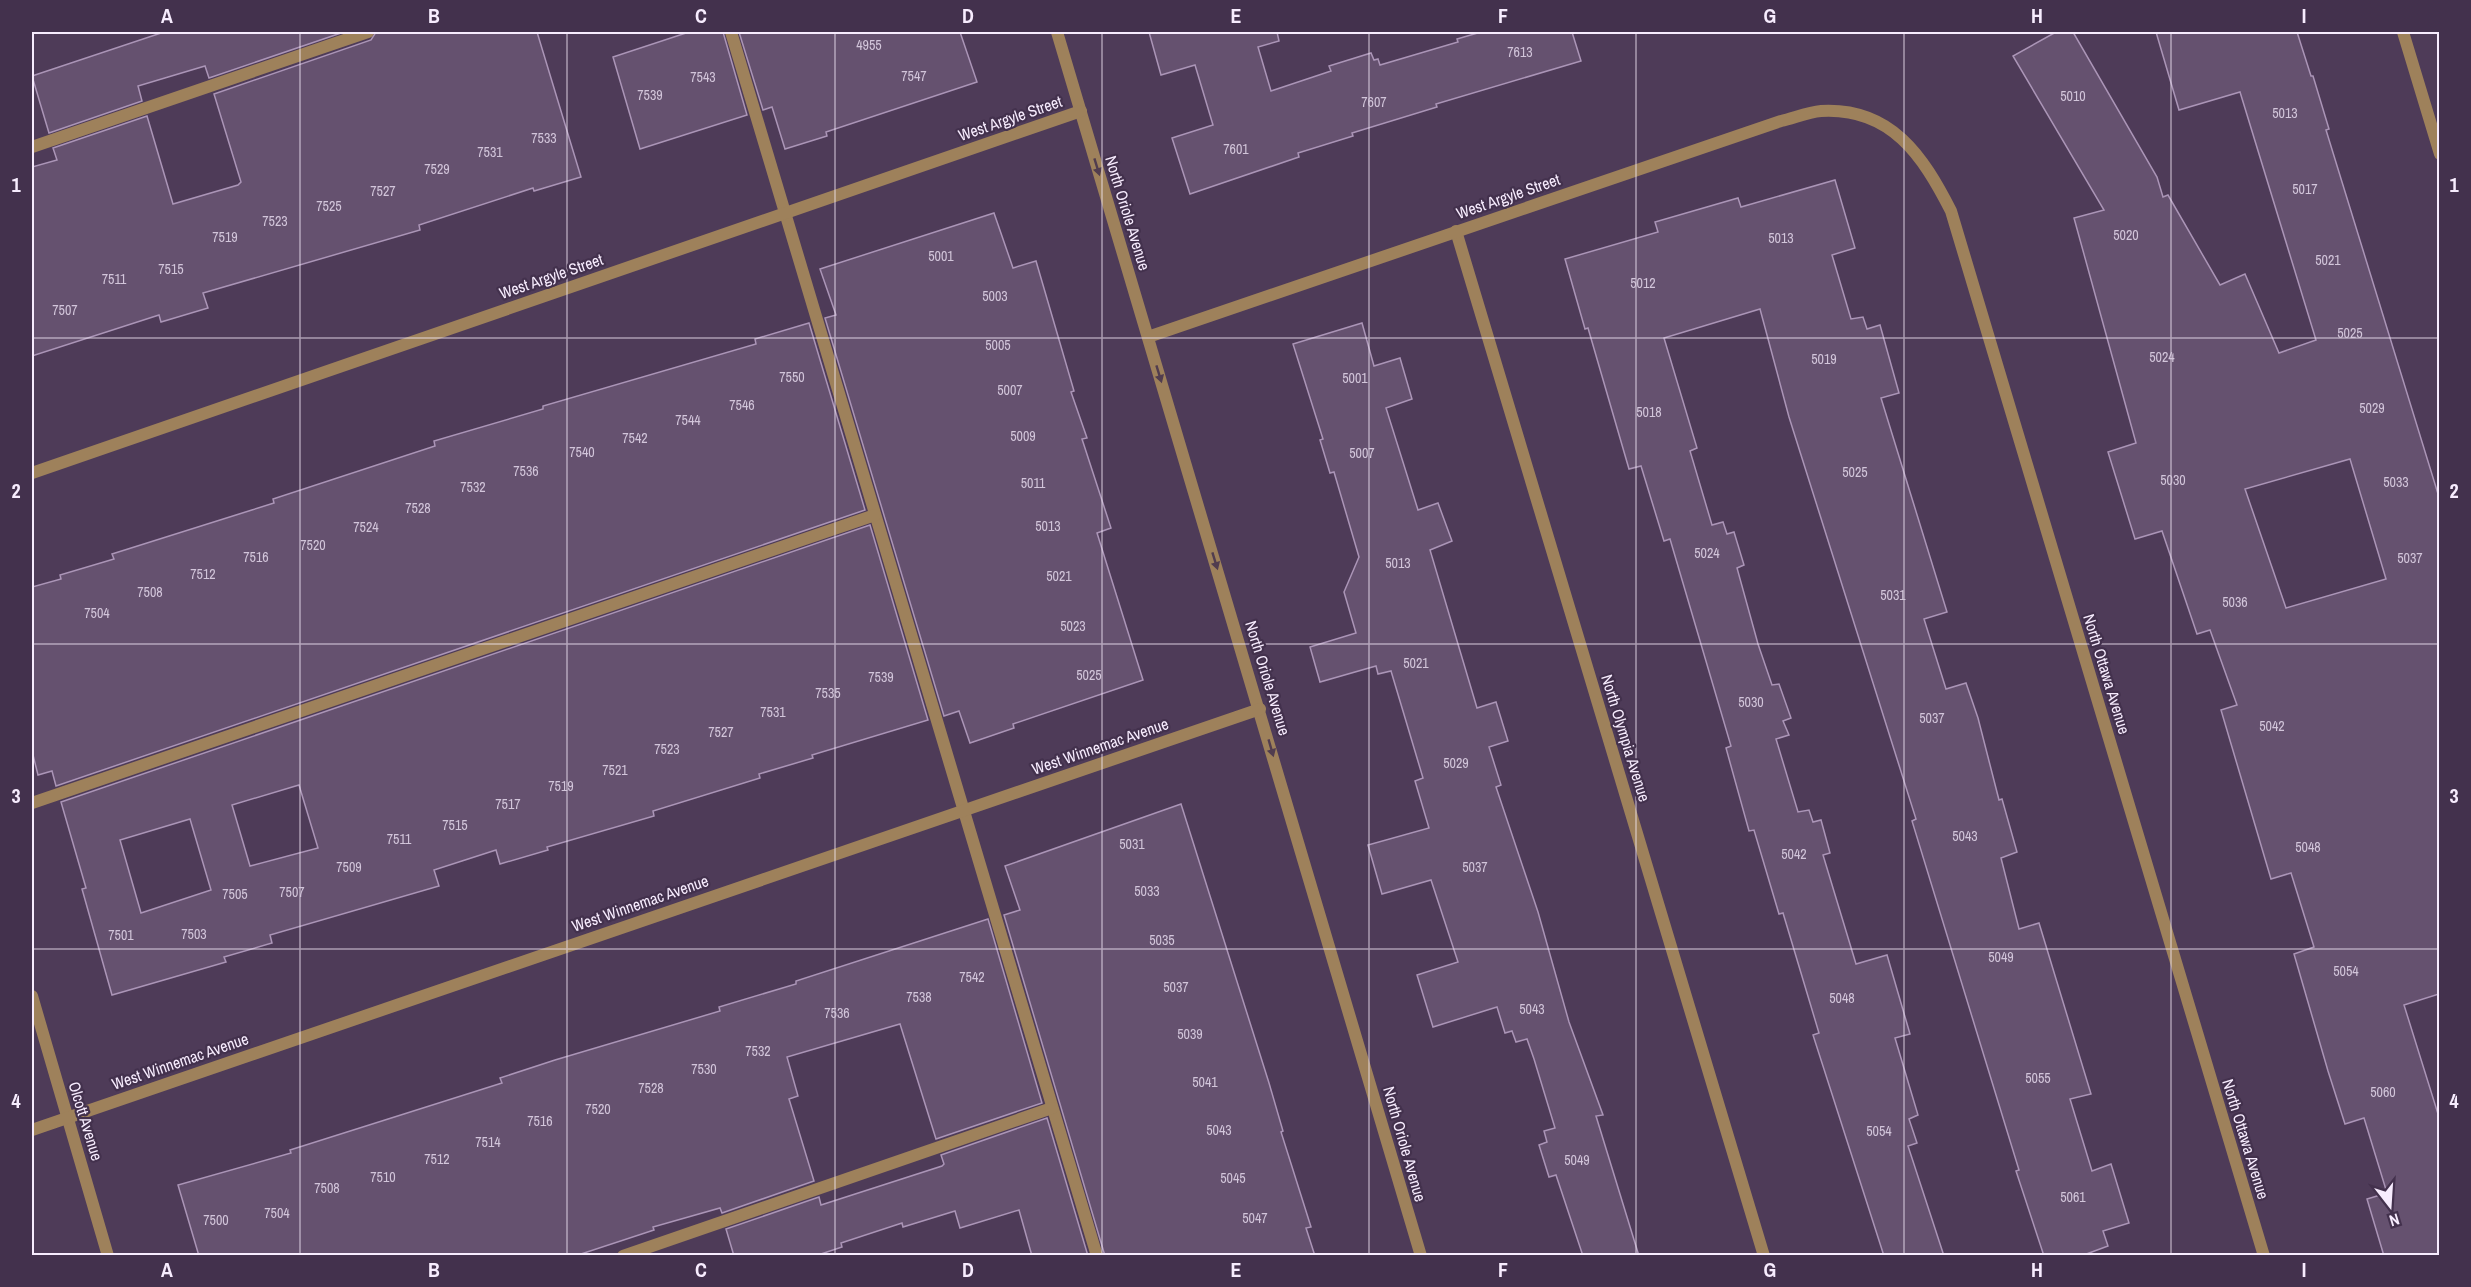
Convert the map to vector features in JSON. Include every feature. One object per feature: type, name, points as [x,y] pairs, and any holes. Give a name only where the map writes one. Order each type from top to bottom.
[{"type":"street","points":[[32,147],[368,32]]},
{"type":"street","points":[[731,32],[1097,1256]]},
{"type":"street","name":"North Oriole Avenue","points":[[1057,32],[1260,708],[1421,1256]]},
{"type":"street","points":[[2403,32],[2439,154]]},
{"type":"street","name":"West Argyle Street","points":[[32,473],[1081,111]]},
{"type":"street","name":"West Argyle Street","points":[[1148,337],[1781,121],[1821,111],[1849,113],[1882,122]]},
{"type":"street","name":"North Ottawa Avenue","points":[[1882,122],[1910,145],[1930,170],[1951,211],[2264,1256]]},
{"type":"street","name":"North Olympia Avenue","points":[[1456,231],[1764,1256]]},
{"type":"street","points":[[32,803],[875,515]]},
{"type":"street","name":"West Winnemac Avenue","points":[[32,1130],[1260,708]]},
{"type":"street","name":"Olcott Avenue","points":[[32,996],[108,1256]]},
{"type":"street","points":[[623,1256],[1052,1108]]},
{"type":"building","points":[[164,32],[344,32],[209,78],[205,66],[138,86],[142,101],[49,133],[32,76]]},
{"type":"building","points":[[376,32],[537,32],[581,177],[534,191],[533,188],[419,225],[420,230],[203,293],[208,308],[161,322],[159,315],[32,356],[32,167],[57,160],[53,148],[147,116],[173,204],[238,185],[241,182],[214,94],[371,40]]},
{"type":"building","points":[[689,32],[723,32],[747,115],[640,149],[613,57]]},
{"type":"building","points":[[739,32],[960,32],[977,82],[826,132],[827,136],[785,149],[772,107],[763,110]]},
{"type":"building","points":[[1149,32],[1277,32],[1279,41],[1258,47],[1271,91],[1331,71],[1329,66],[1371,53],[1374,60],[1378,59],[1380,65],[1458,42],[1457,39],[1481,32],[1572,32],[1581,61],[1436,104],[1437,107],[1352,133],[1353,136],[1298,153],[1299,157],[1190,194],[1172,138],[1213,125],[1195,65],[1161,75]]},
{"type":"building","points":[[2056,32],[2073,32],[2157,177],[2163,197],[2168,195],[2220,285],[2245,274],[2279,353],[2316,340],[2240,92],[2179,110],[2156,32],[2297,32],[2311,76],[2313,76],[2329,129],[2326,130],[2439,497],[2439,994],[2404,1005],[2439,1117],[2439,1256],[2384,1256],[2367,1199],[2387,1193],[2364,1118],[2345,1124],[2328,1071],[2294,954],[2314,947],[2291,873],[2271,879],[2221,710],[2237,705],[2210,630],[2197,634],[2162,531],[2135,539],[2108,452],[2136,443],[2074,218],[2104,210],[2013,56]],"holes":[[[2350,459],[2386,579],[2286,608],[2245,489]]]},
{"type":"building","points":[[1835,180],[1855,248],[1832,255],[1851,319],[1863,317],[1867,329],[1880,325],[1899,393],[1881,398],[1947,612],[1924,619],[1946,689],[1966,683],[1978,718],[1999,800],[2002,799],[2017,852],[2001,858],[2019,929],[2039,923],[2091,1094],[2070,1099],[2092,1171],[2111,1164],[2129,1223],[2103,1231],[2108,1246],[2081,1256],[2044,1256],[2016,1171],[2019,1170],[1912,821],[1916,819],[1789,417],[1760,309],[1664,338],[1697,448],[1690,451],[1712,525],[1723,522],[1727,534],[1734,532],[1744,565],[1737,568],[1758,644],[1772,685],[1779,684],[1791,718],[1783,721],[1789,735],[1776,739],[1798,812],[1809,810],[1813,822],[1821,820],[1830,853],[1823,855],[1856,964],[1887,955],[1910,1034],[1895,1038],[1918,1115],[1909,1119],[1917,1143],[1908,1146],[1944,1256],[1884,1256],[1813,1035],[1819,1033],[1783,913],[1779,914],[1754,830],[1749,831],[1726,748],[1731,746],[1670,539],[1664,541],[1641,466],[1629,469],[1588,328],[1585,329],[1565,259],[1658,232],[1655,222],[1738,198],[1741,207]]},
{"type":"building","points":[[994,213],[1013,268],[1036,261],[1074,391],[1071,392],[1087,438],[1082,439],[1111,528],[1097,533],[1143,680],[1013,724],[1014,728],[970,743],[959,711],[944,716],[825,318],[836,315],[820,269]]},
{"type":"building","points":[[809,323],[865,510],[56,786],[52,771],[38,775],[32,751],[32,587],[61,579],[60,575],[114,559],[112,554],[274,503],[273,499],[435,446],[434,441],[543,409],[543,406],[756,344],[755,339]]},
{"type":"building","points":[[1362,323],[1374,366],[1400,358],[1412,399],[1386,408],[1418,510],[1438,503],[1452,541],[1430,550],[1477,708],[1496,702],[1508,741],[1489,747],[1501,785],[1496,787],[1538,912],[1569,1022],[1603,1115],[1596,1116],[1639,1256],[1583,1256],[1556,1175],[1549,1177],[1539,1145],[1547,1142],[1544,1131],[1555,1128],[1527,1039],[1516,1042],[1512,1031],[1505,1033],[1497,1007],[1433,1027],[1417,975],[1458,962],[1431,880],[1382,894],[1368,845],[1429,828],[1415,781],[1423,778],[1391,671],[1378,674],[1376,666],[1320,682],[1310,647],[1356,633],[1344,592],[1359,557],[1334,472],[1330,473],[1320,440],[1323,439],[1293,344]]},
{"type":"building","points":[[870,525],[928,720],[812,755],[813,758],[759,774],[760,778],[653,811],[654,816],[547,847],[548,850],[500,864],[496,850],[434,870],[439,886],[270,935],[272,943],[224,957],[226,962],[112,995],[82,889],[86,888],[61,802]],"holes":[[[299,785],[318,848],[250,866],[232,805]],[[190,819],[211,890],[141,913],[120,840]]]},
{"type":"building","points":[[1181,804],[1269,1083],[1283,1131],[1281,1132],[1311,1227],[1306,1228],[1315,1256],[1105,1256],[1004,915],[1020,910],[1005,866]]},
{"type":"building","points":[[988,919],[1042,1103],[936,1139],[900,1024],[787,1057],[798,1096],[789,1099],[814,1181],[722,1213],[720,1208],[653,1227],[654,1230],[575,1256],[199,1256],[178,1185],[291,1153],[290,1150],[502,1083],[500,1078],[720,1011],[719,1007],[796,984],[796,981]]},
{"type":"building","points":[[1047,1118],[1088,1256],[1032,1256],[1019,1210],[960,1228],[955,1211],[903,1227],[902,1223],[841,1243],[842,1247],[815,1256],[734,1256],[726,1229],[819,1197],[821,1205],[942,1166],[944,1164],[941,1155]]}]
